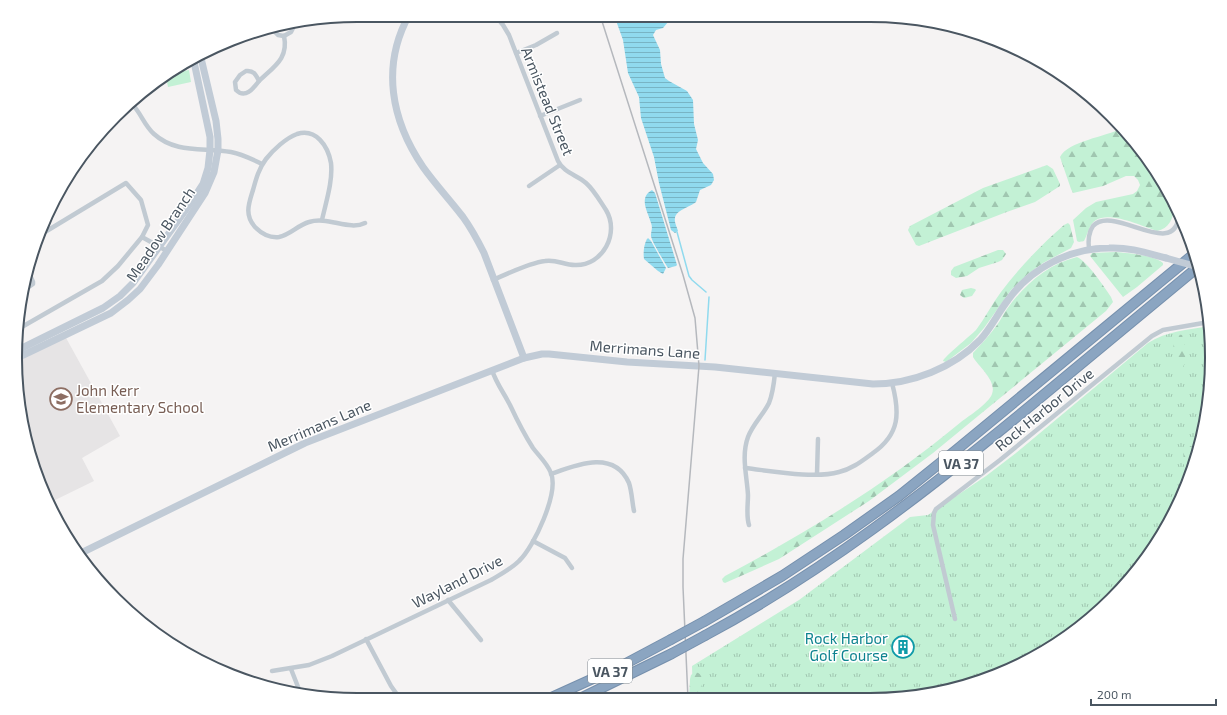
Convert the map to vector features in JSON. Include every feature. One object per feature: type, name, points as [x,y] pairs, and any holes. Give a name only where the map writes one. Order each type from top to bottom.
[{"type":"highway","name":"VA 37","points":[[561,693],[623,665],[705,621],[782,576],[844,535],[898,496],[949,456],[1190,258]]},
{"type":"highway","name":"VA 37","points":[[591,693],[706,635],[797,581],[867,534],[961,463],[1194,270]]},
{"type":"main road","points":[[406,22],[400,34],[392,68],[393,95],[400,122],[408,142],[422,166],[471,229],[484,254],[524,358]]},
{"type":"main road","name":"Meadow Branch","points":[[22,356],[111,313],[128,300],[140,289],[205,193],[214,172],[218,150],[217,128],[202,61]]},
{"type":"main road","name":"Meadow Branch","points":[[22,348],[103,308],[120,296],[133,283],[203,184],[208,168],[210,150],[209,130],[195,65]]},
{"type":"main road","name":"Merrimans Lane","points":[[84,552],[305,443],[524,358],[549,354],[627,362],[674,364],[775,373],[873,384],[892,383],[924,375],[955,361],[981,338],[1008,300],[1030,277],[1056,260],[1089,250],[1111,248],[1131,249],[1192,265]]},
{"type":"street","name":"Armistead Street","points":[[493,280],[544,261],[553,260],[575,265],[584,264],[597,257],[606,247],[610,240],[611,231],[610,219],[588,185],[582,180],[568,173],[560,165],[516,53],[506,30],[500,22]]},
{"type":"street","points":[[275,32],[278,35],[284,36],[293,28]]},
{"type":"street","points":[[516,53],[536,45],[557,33]]},
{"type":"street","points":[[259,81],[255,73],[246,71],[236,80],[235,88],[238,92],[246,94],[280,62],[285,54],[286,45],[284,36]]},
{"type":"street","points":[[540,116],[580,100]]},
{"type":"street","points":[[134,107],[149,129],[158,138],[167,143],[179,147],[239,153],[262,164]]},
{"type":"street","points":[[322,220],[331,169],[328,153],[318,137],[308,133],[294,135],[270,154],[262,164],[248,208],[250,221],[258,230],[267,235],[281,236],[290,233],[305,223],[322,220],[354,226],[365,223]]},
{"type":"street","points":[[529,186],[560,165]]},
{"type":"street","points":[[24,326],[102,281],[118,266],[142,237],[148,225],[141,200],[126,183],[47,231]]},
{"type":"street","points":[[1089,250],[1089,233],[1094,226],[1102,220],[1116,221],[1143,230],[1163,234],[1168,232],[1177,224]]},
{"type":"street","points":[[142,237],[167,251]]},
{"type":"street","points":[[29,287],[34,282],[31,277]]},
{"type":"street","name":"Rock Harbor Drive","points":[[955,619],[933,525],[934,513],[936,509],[1000,460],[1152,336],[1163,330],[1203,323]]},
{"type":"street","points":[[492,370],[519,424],[551,474],[588,462],[596,461],[608,464],[618,470],[626,478],[630,488],[634,511]]},
{"type":"street","points":[[749,526],[747,516],[745,451],[748,437],[769,402],[774,388],[775,373]]},
{"type":"street","points":[[745,468],[817,474],[839,472],[855,466],[879,449],[888,440],[895,428],[897,414],[896,398],[892,383]]},
{"type":"street","points":[[817,474],[818,439]]},
{"type":"street","name":"Wayland Drive","points":[[272,672],[319,662],[491,580],[516,565],[524,555],[540,528],[549,504],[552,490],[551,474]]},
{"type":"street","points":[[533,540],[565,558],[572,568]]},
{"type":"street","points":[[448,600],[482,640]]},
{"type":"street","points":[[366,639],[396,693]]},
{"type":"street","points":[[291,669],[298,688]]},
{"type":"shaded area","name":"John Kerr Elementary School","points":[[65,336],[120,436],[82,458],[94,481],[54,500],[40,465],[28,423],[22,360]]},
{"type":"green space","points":[[189,70],[191,82],[168,87],[167,82],[184,71]]},
{"type":"green space","points":[[1117,130],[1136,153],[1160,190],[1173,215],[1165,228],[1157,231],[1126,220],[1109,217],[1102,218],[1094,222],[1090,227],[1084,241],[1079,242],[1077,241],[1073,220],[1086,208],[1096,202],[1133,194],[1137,191],[1140,185],[1134,176],[1126,176],[1103,186],[1073,193],[1060,157],[1064,152],[1079,143]]},
{"type":"green space","points":[[1047,165],[1053,169],[1060,186],[1035,202],[919,246],[916,245],[908,230],[910,226],[983,188]]},
{"type":"green space","points":[[1068,223],[1070,225],[1074,242],[1071,248],[1043,263],[1028,274],[1011,290],[984,328],[971,343],[946,362],[943,361],[976,330],[1001,292],[1023,265],[1047,240]]},
{"type":"green space","points":[[998,250],[1003,250],[1006,254],[1002,260],[979,268],[967,276],[956,278],[951,275],[951,271],[954,267]]},
{"type":"green space","points":[[1115,252],[1147,256],[1159,260],[1163,263],[1163,265],[1123,297],[1090,256],[1092,253]]},
{"type":"green space","points":[[1077,257],[1091,269],[1111,297],[1113,302],[1106,311],[933,453],[869,501],[779,559],[725,583],[723,582],[722,579],[725,576],[787,542],[877,485],[934,444],[983,405],[990,398],[993,389],[990,379],[973,357],[973,353],[994,329],[1014,300],[1029,284],[1047,270],[1066,260]]},
{"type":"green space","points":[[971,288],[976,290],[972,296],[964,298],[960,295],[962,290]]},
{"type":"green space","points":[[1203,327],[1205,358],[1199,423],[1187,465],[1170,506],[1160,525],[1136,562],[1107,595],[1074,624],[1037,648],[1018,658],[977,675],[935,687],[870,693],[693,693],[692,666],[799,600],[910,517],[928,515],[986,476],[1016,453],[1148,343],[1170,333]]},
{"type":"green space","points":[[1176,334],[1182,335],[1185,349],[1185,363],[1180,371],[1178,371],[1175,366],[1173,337]]},
{"type":"green space","points":[[1187,445],[1193,447],[1184,472],[1183,450]]},
{"type":"green space","points":[[695,672],[703,677],[702,684],[697,693],[689,693],[691,675]]},
{"type":"water","points":[[617,22],[668,22],[663,28],[656,30],[653,35],[660,50],[661,64],[665,78],[687,91],[693,100],[694,124],[698,140],[696,149],[703,163],[713,174],[714,180],[711,185],[700,190],[696,202],[676,215],[675,221],[678,231],[675,233],[671,230],[654,157],[641,118],[639,97],[628,73],[623,40]]},
{"type":"water","points":[[652,190],[655,193],[677,265],[676,266],[668,268],[651,237],[652,225],[646,210],[645,201],[648,193]]},
{"type":"water","points":[[648,238],[666,268],[663,274],[644,259],[644,248]]},
{"type":"waterway","points":[[677,232],[689,276],[706,292]]},
{"type":"waterway","points":[[705,360],[709,297]]},
{"type":"railway","points":[[602,22],[683,275],[695,318],[699,366],[683,559],[688,693]]},
{"type":"place","name":"John Kerr Elementary School","points":[[61,399]]},
{"type":"place","name":"Rock Harbor Golf Course","points":[[903,647]]}]
